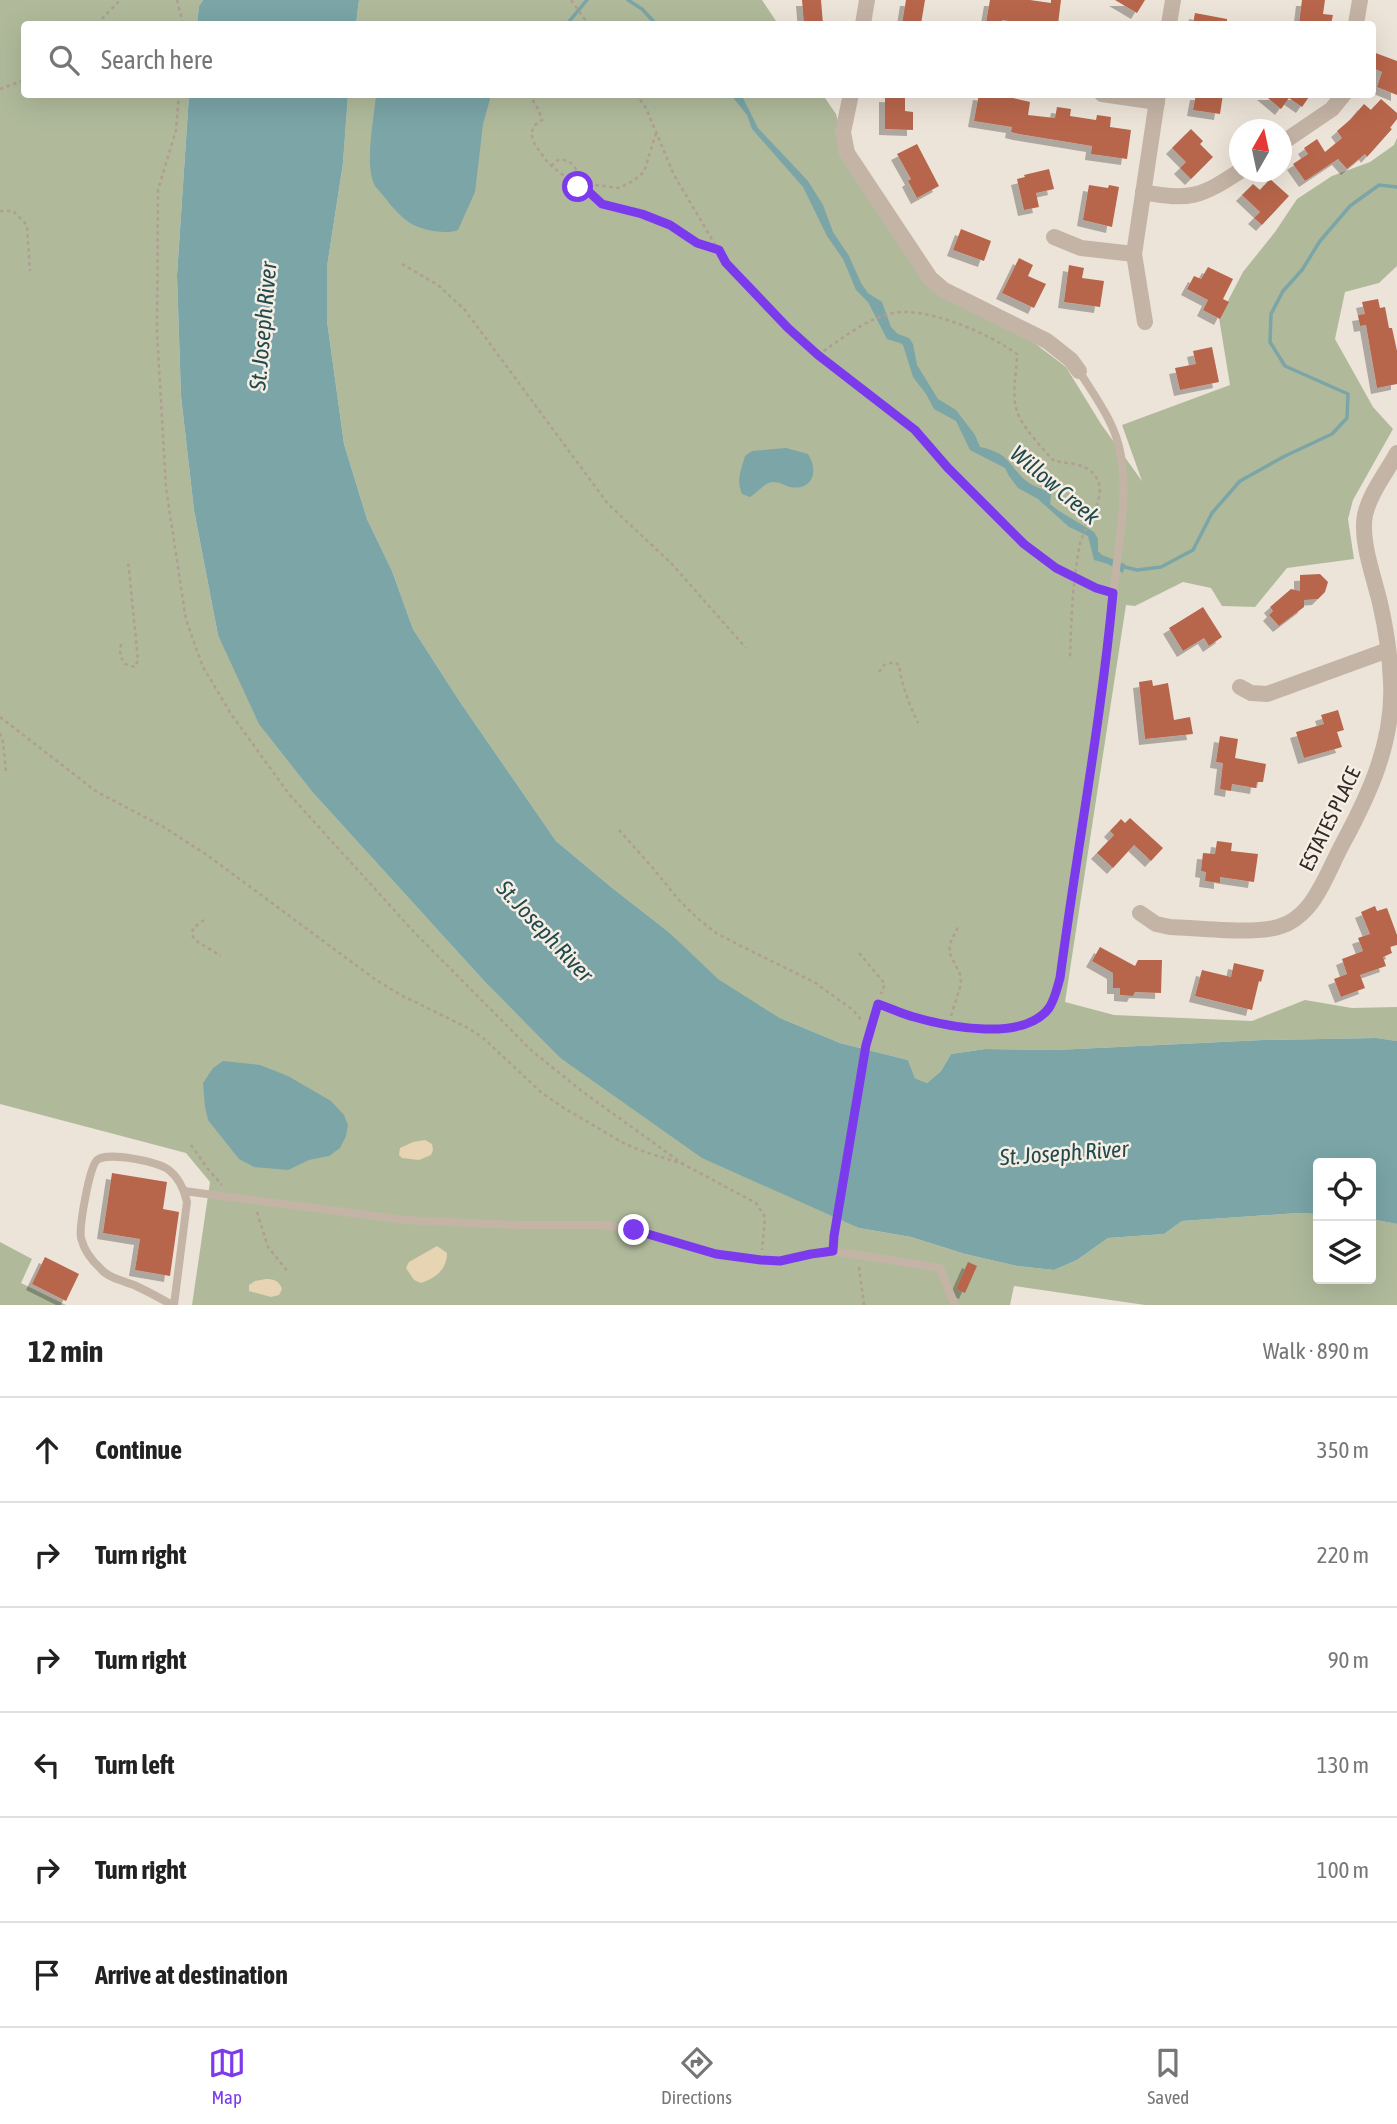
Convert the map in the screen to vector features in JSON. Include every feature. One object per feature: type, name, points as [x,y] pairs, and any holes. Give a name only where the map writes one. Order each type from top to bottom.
[{"type":"street","points":[[864,21],[867,0]]},
{"type":"street","points":[[1170,21],[1173,0]]},
{"type":"street","points":[[1356,21],[1360,0]]},
{"type":"street","points":[[850,98],[843,141],[846,153],[930,278],[944,289],[1047,341],[1071,360],[1079,371]]},
{"type":"street","points":[[1145,322],[1134,254],[1158,98]]},
{"type":"street","points":[[1292,136],[1332,109],[1341,98]]},
{"type":"street","points":[[1143,192],[1187,197],[1214,188],[1229,178]]},
{"type":"street","points":[[1054,237],[1081,248],[1134,254]]},
{"type":"street","name":"ESTATES PLACE","points":[[1140,913],[1156,924],[1170,928],[1263,930],[1283,926],[1301,915],[1311,903],[1373,784],[1388,730],[1391,681],[1388,650],[1381,607],[1364,538],[1364,522],[1372,496],[1397,453]]},
{"type":"street","points":[[1240,687],[1251,693],[1267,694],[1388,650]]},
{"type":"lane","points":[[833,1251],[866,1045],[878,1004],[914,1017],[949,1024],[990,1029],[1010,1028],[1028,1024],[1048,1009],[1056,995],[1093,756],[1124,497],[1121,453],[1109,418],[1079,371]]},
{"type":"lane","points":[[104,1156],[117,1156],[166,1167],[184,1191],[187,1202],[173,1305],[103,1272],[88,1255],[81,1236],[89,1175],[96,1161],[104,1156]]},
{"type":"lane","points":[[184,1191],[405,1220],[515,1225],[603,1225],[651,1234],[716,1254],[761,1260],[780,1261],[833,1251],[940,1268],[956,1305]]},
{"type":"path","points":[[100,21],[120,0]]},
{"type":"path","points":[[177,0],[182,21]]},
{"type":"path","points":[[571,0],[586,21]]},
{"type":"path","points":[[0,89],[21,81]]},
{"type":"path","points":[[180,98],[176,130],[162,174],[157,209],[157,332],[166,488],[186,620],[203,667],[231,714],[289,794],[413,931],[532,1051],[583,1092],[683,1164],[743,1194],[762,1210],[765,1217],[761,1260]]},
{"type":"path","points":[[531,98],[542,120],[535,125],[531,133],[535,145],[551,166],[602,204],[642,214],[670,225],[697,243],[719,250]]},
{"type":"path","points":[[639,98],[646,108],[674,175],[726,263],[779,319],[818,355],[915,430],[948,468],[1024,544],[1074,578],[1113,593]]},
{"type":"path","points":[[551,166],[558,160],[565,160],[596,185],[619,188],[644,172],[656,133]]},
{"type":"path","points":[[0,211],[13,211],[27,225],[30,271]]},
{"type":"path","points":[[402,264],[438,285],[465,310],[608,504],[671,563],[746,648]]},
{"type":"path","points":[[818,355],[871,320],[892,313],[926,314],[949,321],[977,332],[1017,354],[1017,413],[1054,461],[1081,465],[1091,470],[1099,481],[1099,495],[1083,537],[1074,578],[1070,659]]},
{"type":"path","points":[[121,644],[120,656],[125,664],[135,667],[138,660],[128,560]]},
{"type":"path","points":[[879,672],[884,665],[894,662],[899,665],[906,698],[918,723]]},
{"type":"path","points":[[0,717],[97,792],[162,826],[207,855],[376,980],[399,995],[482,1037],[542,1093],[564,1108],[638,1150],[683,1164]]},
{"type":"path","points":[[0,733],[6,771]]},
{"type":"path","points":[[619,830],[678,900],[697,918],[716,933],[814,982],[860,1017],[869,1034]]},
{"type":"path","points":[[204,920],[193,928],[192,935],[195,940],[221,956]]},
{"type":"path","points":[[949,1024],[961,984],[960,974],[949,952],[958,927]]},
{"type":"path","points":[[859,953],[885,984],[878,1004]]},
{"type":"path","points":[[858,1256],[864,1305]]},
{"type":"green space","points":[[0,0],[203,0],[199,6],[197,21],[21,21],[21,98],[189,98],[177,275],[181,396],[194,510],[218,635],[315,795],[485,982],[559,1057],[859,1228],[911,1237],[965,1254],[1017,1266],[1054,1270],[1077,1260],[1108,1238],[1164,1234],[1182,1221],[1313,1214],[1313,1284],[1376,1284],[1376,1220],[1397,1224],[1397,1305],[1145,1305],[1014,1286],[1010,1305],[192,1305],[210,1182],[186,1153],[0,1104]]},
{"type":"green space","points":[[359,0],[762,0],[776,21],[356,21]]},
{"type":"green space","points":[[348,98],[825,98],[836,114],[847,153],[924,271],[996,314],[1066,367],[1101,424],[1142,481],[1122,425],[1230,385],[1219,318],[1243,272],[1297,199],[1332,176],[1370,162],[1394,145],[1397,138],[1397,266],[1379,283],[1345,292],[1335,339],[1373,407],[1393,429],[1353,500],[1348,519],[1354,559],[1287,568],[1255,607],[1222,606],[1211,588],[1183,582],[1135,606],[1126,605],[1065,1002],[1114,1015],[1252,1021],[1305,1000],[1352,1008],[1397,1007],[1397,1041],[1375,1038],[1263,1040],[1056,1050],[985,1049],[951,1054],[941,1071],[927,1083],[915,1078],[908,1060],[840,1043],[780,1018],[717,979],[670,933],[556,841],[413,629],[392,571],[367,519],[344,444],[327,321],[327,267],[343,163]]},
{"type":"green space","points":[[0,1242],[32,1259],[21,1283],[66,1305],[0,1305]]},
{"type":"sand","points":[[425,1140],[432,1144],[431,1155],[419,1160],[402,1158],[399,1155],[400,1148]]},
{"type":"sand","points":[[437,1246],[447,1253],[443,1268],[436,1276],[426,1281],[421,1283],[414,1280],[406,1268],[409,1262]]},
{"type":"sand","points":[[266,1279],[279,1284],[282,1289],[279,1295],[271,1297],[249,1291],[249,1285]]},
{"type":"water","points":[[203,0],[359,0],[356,21],[197,21],[199,6]]},
{"type":"water","name":"St. Joseph River","points":[[189,98],[348,98],[343,163],[327,267],[327,321],[344,444],[367,519],[392,571],[413,629],[556,841],[670,933],[718,979],[780,1018],[840,1043],[908,1060],[915,1078],[927,1083],[941,1071],[951,1054],[985,1049],[1056,1050],[1263,1040],[1376,1038],[1397,1041],[1397,1224],[1376,1220],[1376,1158],[1313,1158],[1313,1214],[1182,1221],[1164,1234],[1108,1238],[1077,1260],[1054,1270],[1017,1266],[965,1254],[911,1237],[859,1228],[702,1158],[559,1057],[485,982],[315,795],[259,724],[218,635],[194,510],[181,396],[177,275]]},
{"type":"water","points":[[376,98],[490,98],[483,124],[475,192],[458,230],[440,232],[415,226],[400,215],[375,186],[370,166]]},
{"type":"water","points":[[733,98],[743,98],[758,128],[808,181],[823,205],[833,232],[849,256],[861,283],[868,293],[882,302],[891,327],[898,334],[909,338],[913,344],[917,365],[938,399],[956,410],[975,435],[980,447],[997,452],[1007,459],[1025,480],[1051,494],[1050,504],[1094,532],[1098,539],[1098,551],[1125,564],[1123,573],[1094,560],[1088,536],[1069,527],[1038,499],[1018,488],[1005,468],[970,450],[956,421],[934,409],[913,377],[903,345],[887,339],[868,302],[856,290],[843,259],[827,236],[803,187],[752,129],[747,115]]},
{"type":"water","points":[[786,448],[808,454],[813,467],[809,483],[790,487],[770,482],[750,497],[742,494],[739,480],[745,456],[752,451]]},
{"type":"water","points":[[223,1061],[260,1065],[288,1076],[331,1101],[344,1115],[348,1125],[340,1148],[329,1156],[309,1160],[288,1170],[254,1167],[239,1159],[208,1120],[205,1107],[203,1083],[213,1068]]},
{"type":"building","points":[[802,0],[821,0],[823,21],[804,21]]},
{"type":"building","points":[[906,0],[925,0],[922,21],[902,21]]},
{"type":"building","points":[[990,0],[1051,3],[1051,0],[1061,0],[1058,21],[986,21]]},
{"type":"building","points":[[1115,0],[1145,0],[1137,13]]},
{"type":"building","points":[[1302,0],[1325,0],[1323,14],[1333,15],[1332,21],[1299,21]]},
{"type":"building","points":[[1195,13],[1227,19],[1227,21],[1194,21]]},
{"type":"building","points":[[1376,53],[1397,61],[1397,95],[1377,87],[1382,72],[1376,69]]},
{"type":"building","points":[[885,98],[905,98],[905,111],[913,112],[913,130],[885,129]]},
{"type":"building","points":[[978,98],[1012,98],[1030,102],[1028,115],[1055,118],[1057,107],[1071,109],[1070,116],[1096,120],[1097,115],[1111,117],[1110,127],[1131,130],[1127,159],[1091,154],[1092,146],[1019,134],[1011,132],[1012,127],[974,121]]},
{"type":"building","points":[[1195,98],[1222,98],[1220,114],[1193,110]]},
{"type":"building","points":[[1268,98],[1289,98],[1281,109]]},
{"type":"building","points":[[1289,98],[1308,98],[1302,107]]},
{"type":"building","points":[[1381,99],[1397,113],[1397,119],[1390,128],[1392,129],[1367,157],[1365,154],[1347,169],[1338,159],[1305,181],[1293,164],[1308,154],[1304,148],[1317,139],[1325,152],[1342,138],[1337,131],[1364,104],[1371,110]]},
{"type":"building","points":[[1191,129],[1203,141],[1200,144],[1213,157],[1191,179],[1180,168],[1186,162],[1172,148]]},
{"type":"building","points":[[917,144],[939,186],[917,198],[908,181],[911,179],[897,154]]},
{"type":"building","points":[[1049,169],[1054,189],[1036,193],[1039,207],[1024,210],[1017,179]]},
{"type":"building","points":[[1267,182],[1273,182],[1289,196],[1262,225],[1254,218],[1260,212],[1242,195],[1253,184],[1260,190]]},
{"type":"building","points":[[1089,185],[1119,187],[1112,227],[1083,220]]},
{"type":"building","points":[[961,229],[991,241],[984,261],[953,250]]},
{"type":"building","points":[[1019,258],[1033,265],[1028,276],[1046,284],[1034,308],[1002,293]]},
{"type":"building","points":[[1069,265],[1084,268],[1082,278],[1104,281],[1100,307],[1064,302]]},
{"type":"building","points":[[1208,267],[1233,279],[1223,299],[1229,302],[1220,319],[1203,310],[1208,300],[1187,289],[1194,276],[1201,279]]},
{"type":"building","points":[[1378,299],[1380,308],[1385,307],[1389,328],[1392,328],[1397,351],[1397,384],[1377,388],[1366,325],[1360,326],[1358,315],[1365,314],[1362,302]]},
{"type":"building","points":[[1212,347],[1219,382],[1180,390],[1175,368],[1196,364],[1193,351]]},
{"type":"building","points":[[1320,574],[1328,582],[1325,592],[1318,599],[1304,600],[1304,607],[1279,626],[1269,615],[1273,611],[1270,607],[1291,589],[1300,591],[1300,575]]},
{"type":"building","points":[[1203,607],[1222,637],[1209,646],[1204,638],[1183,651],[1169,628]]},
{"type":"building","points":[[1152,680],[1153,686],[1168,683],[1174,720],[1190,717],[1193,734],[1145,739],[1139,682]]},
{"type":"building","points":[[1338,710],[1344,730],[1337,732],[1342,747],[1304,758],[1296,732],[1324,724],[1321,715]]},
{"type":"building","points":[[1220,736],[1238,739],[1235,758],[1266,764],[1263,782],[1257,782],[1256,788],[1232,784],[1231,791],[1220,789],[1223,763],[1216,762]]},
{"type":"building","points":[[1130,818],[1163,848],[1151,861],[1134,845],[1113,868],[1097,853],[1114,835],[1110,831],[1121,819],[1125,823]]},
{"type":"building","points":[[1217,841],[1232,843],[1231,851],[1258,854],[1254,882],[1220,877],[1220,883],[1205,881],[1206,872],[1201,871],[1203,853],[1215,854]]},
{"type":"building","points":[[1375,906],[1377,911],[1387,908],[1397,935],[1397,945],[1390,947],[1392,953],[1383,957],[1386,966],[1360,975],[1365,988],[1341,997],[1334,979],[1347,974],[1342,959],[1363,951],[1358,938],[1370,934],[1361,912]]},
{"type":"building","points":[[1100,947],[1135,966],[1138,960],[1162,960],[1161,993],[1135,992],[1133,996],[1120,995],[1120,988],[1113,988],[1113,973],[1092,961]]},
{"type":"building","points":[[1234,963],[1264,970],[1252,1010],[1195,996],[1202,970],[1231,977]]},
{"type":"building","points":[[112,1173],[167,1182],[163,1209],[179,1212],[170,1276],[135,1270],[140,1239],[103,1233]]},
{"type":"building","points":[[45,1257],[79,1274],[66,1301],[32,1284]]},
{"type":"building","points":[[968,1262],[977,1266],[965,1293],[956,1289]]},
{"type":"waterway","name":"Willow Creek","points":[[570,21],[587,0]]},
{"type":"waterway","name":"Willow Creek","points":[[628,0],[653,21]]},
{"type":"waterway","name":"Willow Creek","points":[[1121,566],[1137,570],[1161,567],[1193,550],[1212,513],[1240,481],[1332,434],[1347,418],[1348,394],[1285,366],[1270,342],[1271,314],[1283,291],[1350,206],[1379,185],[1397,187]]},
{"type":"route","points":[[578,187],[588,191],[602,204],[642,214],[670,225],[697,243],[719,250],[726,263],[805,345],[915,430],[984,506],[1034,553],[1074,578],[1113,593],[1102,694],[1074,866],[1060,978],[1056,995],[1048,1009],[1028,1024],[990,1029],[963,1027],[914,1017],[878,1004],[866,1045],[833,1251],[780,1261],[761,1260],[716,1254],[634,1230]]}]
